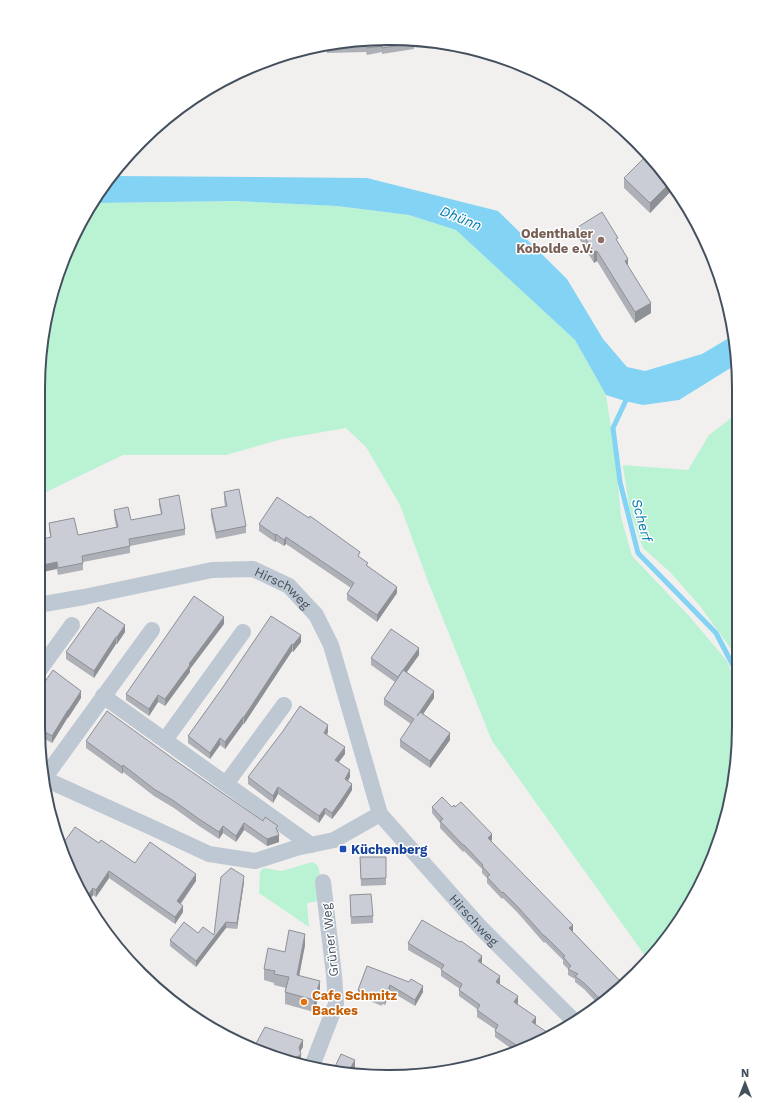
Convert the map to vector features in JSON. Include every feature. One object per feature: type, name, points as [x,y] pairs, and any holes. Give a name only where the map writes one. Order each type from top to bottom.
[{"type":"street","name":"Hirschweg","points":[[45,604],[212,570],[253,569],[289,586],[316,615],[331,645],[380,814],[480,927],[570,1017]]},
{"type":"street","points":[[45,662],[72,625]]},
{"type":"street","points":[[48,773],[152,630]]},
{"type":"street","points":[[165,740],[244,632]]},
{"type":"street","points":[[103,696],[311,845]]},
{"type":"street","points":[[226,784],[284,705]]},
{"type":"street","points":[[50,780],[209,854],[255,861],[296,848],[334,840],[380,814]]},
{"type":"street","name":"Grüner Weg","points":[[314,1061],[336,1004],[323,882]]},
{"type":"green space","points":[[235,201],[337,206],[409,215],[456,230],[575,340],[606,395],[615,454],[621,517],[632,556],[690,617],[727,661],[732,673],[732,726],[729,771],[714,837],[697,878],[686,898],[661,936],[645,955],[492,741],[427,579],[400,505],[366,447],[346,428],[282,439],[226,455],[123,455],[45,493],[45,388],[48,344],[52,321],[63,278],[71,257],[80,237],[100,203]]},
{"type":"green space","points":[[732,417],[732,650],[700,606],[670,572],[643,548],[630,511],[623,467],[623,465],[688,470],[709,435]]},
{"type":"green space","points":[[312,862],[318,866],[319,869],[321,895],[318,901],[307,903],[309,927],[259,893],[260,873],[264,868],[282,871]]},
{"type":"water","name":"Dhünn","points":[[118,176],[367,178],[498,211],[567,279],[603,339],[627,367],[645,371],[702,354],[728,339],[731,368],[679,400],[643,405],[606,395],[575,340],[456,230],[409,215],[337,206],[235,201],[100,203]]},
{"type":"building","points":[[398,45],[382,48],[382,46],[367,48],[366,46]]},
{"type":"building","points":[[644,158],[666,187],[650,203],[624,178]]},
{"type":"building","points":[[602,212],[618,238],[616,239],[628,259],[625,261],[651,303],[635,312],[597,251],[594,252],[578,227]]},
{"type":"building","points":[[239,489],[246,526],[216,532],[211,509],[227,506],[224,492]]},
{"type":"building","points":[[179,495],[185,529],[129,539],[130,546],[82,556],[83,563],[58,568],[57,562],[45,565],[45,538],[51,537],[49,523],[74,518],[78,535],[118,527],[114,510],[128,507],[131,520],[162,514],[159,499]]},
{"type":"building","points":[[277,497],[309,518],[310,516],[360,552],[358,556],[368,563],[366,565],[397,587],[377,615],[347,594],[354,583],[286,537],[284,540],[259,524]]},
{"type":"building","points":[[194,596],[224,617],[165,699],[158,695],[149,709],[126,694]]},
{"type":"building","points":[[98,607],[125,625],[94,671],[66,652]]},
{"type":"building","points":[[271,616],[301,635],[293,645],[292,644],[244,717],[225,742],[220,738],[210,753],[188,736]]},
{"type":"building","points":[[391,629],[419,648],[398,677],[371,658]]},
{"type":"building","points":[[53,670],[81,691],[52,736],[45,732],[45,682]]},
{"type":"building","points":[[403,670],[434,691],[417,716],[420,712],[450,733],[430,761],[400,740],[414,719],[384,699]]},
{"type":"building","points":[[300,706],[328,725],[324,733],[345,747],[335,760],[350,770],[345,779],[352,784],[332,813],[325,808],[319,816],[278,787],[273,796],[248,777]]},
{"type":"building","points":[[107,711],[263,821],[265,817],[278,826],[276,828],[279,835],[267,839],[244,823],[236,836],[223,826],[219,832],[154,789],[123,765],[122,767],[86,741]]},
{"type":"building","points":[[442,797],[452,807],[454,805],[455,807],[461,802],[492,834],[488,838],[573,925],[569,928],[620,980],[599,998],[575,976],[578,974],[568,969],[571,966],[563,957],[565,956],[487,877],[490,875],[482,866],[483,865],[440,821],[443,819],[432,807]]},
{"type":"building","points":[[75,827],[99,843],[101,840],[135,863],[150,842],[196,874],[177,901],[183,906],[175,917],[109,871],[96,890],[93,888],[89,894],[80,878],[65,841]]},
{"type":"building","points":[[360,857],[386,857],[386,878],[361,879]]},
{"type":"building","points":[[231,868],[244,876],[237,923],[226,922],[196,961],[170,940],[184,922],[198,933],[203,927],[214,935],[221,877]]},
{"type":"building","points":[[371,894],[373,916],[351,917],[350,895]]},
{"type":"building","points":[[422,920],[460,942],[461,941],[482,956],[478,961],[500,976],[496,982],[518,996],[514,1002],[536,1017],[532,1022],[546,1032],[516,1046],[495,1031],[498,1025],[477,1010],[480,1005],[459,990],[462,984],[441,970],[444,965],[408,943]]},
{"type":"building","points":[[289,930],[305,934],[297,975],[320,981],[314,1000],[285,992],[289,977],[274,974],[275,971],[264,969],[268,948],[285,952]]},
{"type":"building","points":[[367,966],[409,982],[411,979],[423,986],[415,1000],[390,985],[385,999],[382,998],[382,1000],[358,990]]},
{"type":"building","points":[[265,1027],[303,1040],[299,1047],[301,1055],[296,1057],[256,1044]]},
{"type":"building","points":[[341,1054],[355,1060],[351,1067],[353,1068],[336,1066]]},
{"type":"waterway","name":"Scherf","points":[[628,396],[613,428],[620,482],[638,553],[716,633],[732,664]]},
{"type":"place","name":"Odenthaler Kobolde e.V.","points":[[601,240]]},
{"type":"place","name":"Küchenberg","points":[[343,849]]},
{"type":"place","name":"Cafe Schmitz Backes","points":[[304,1002]]}]
